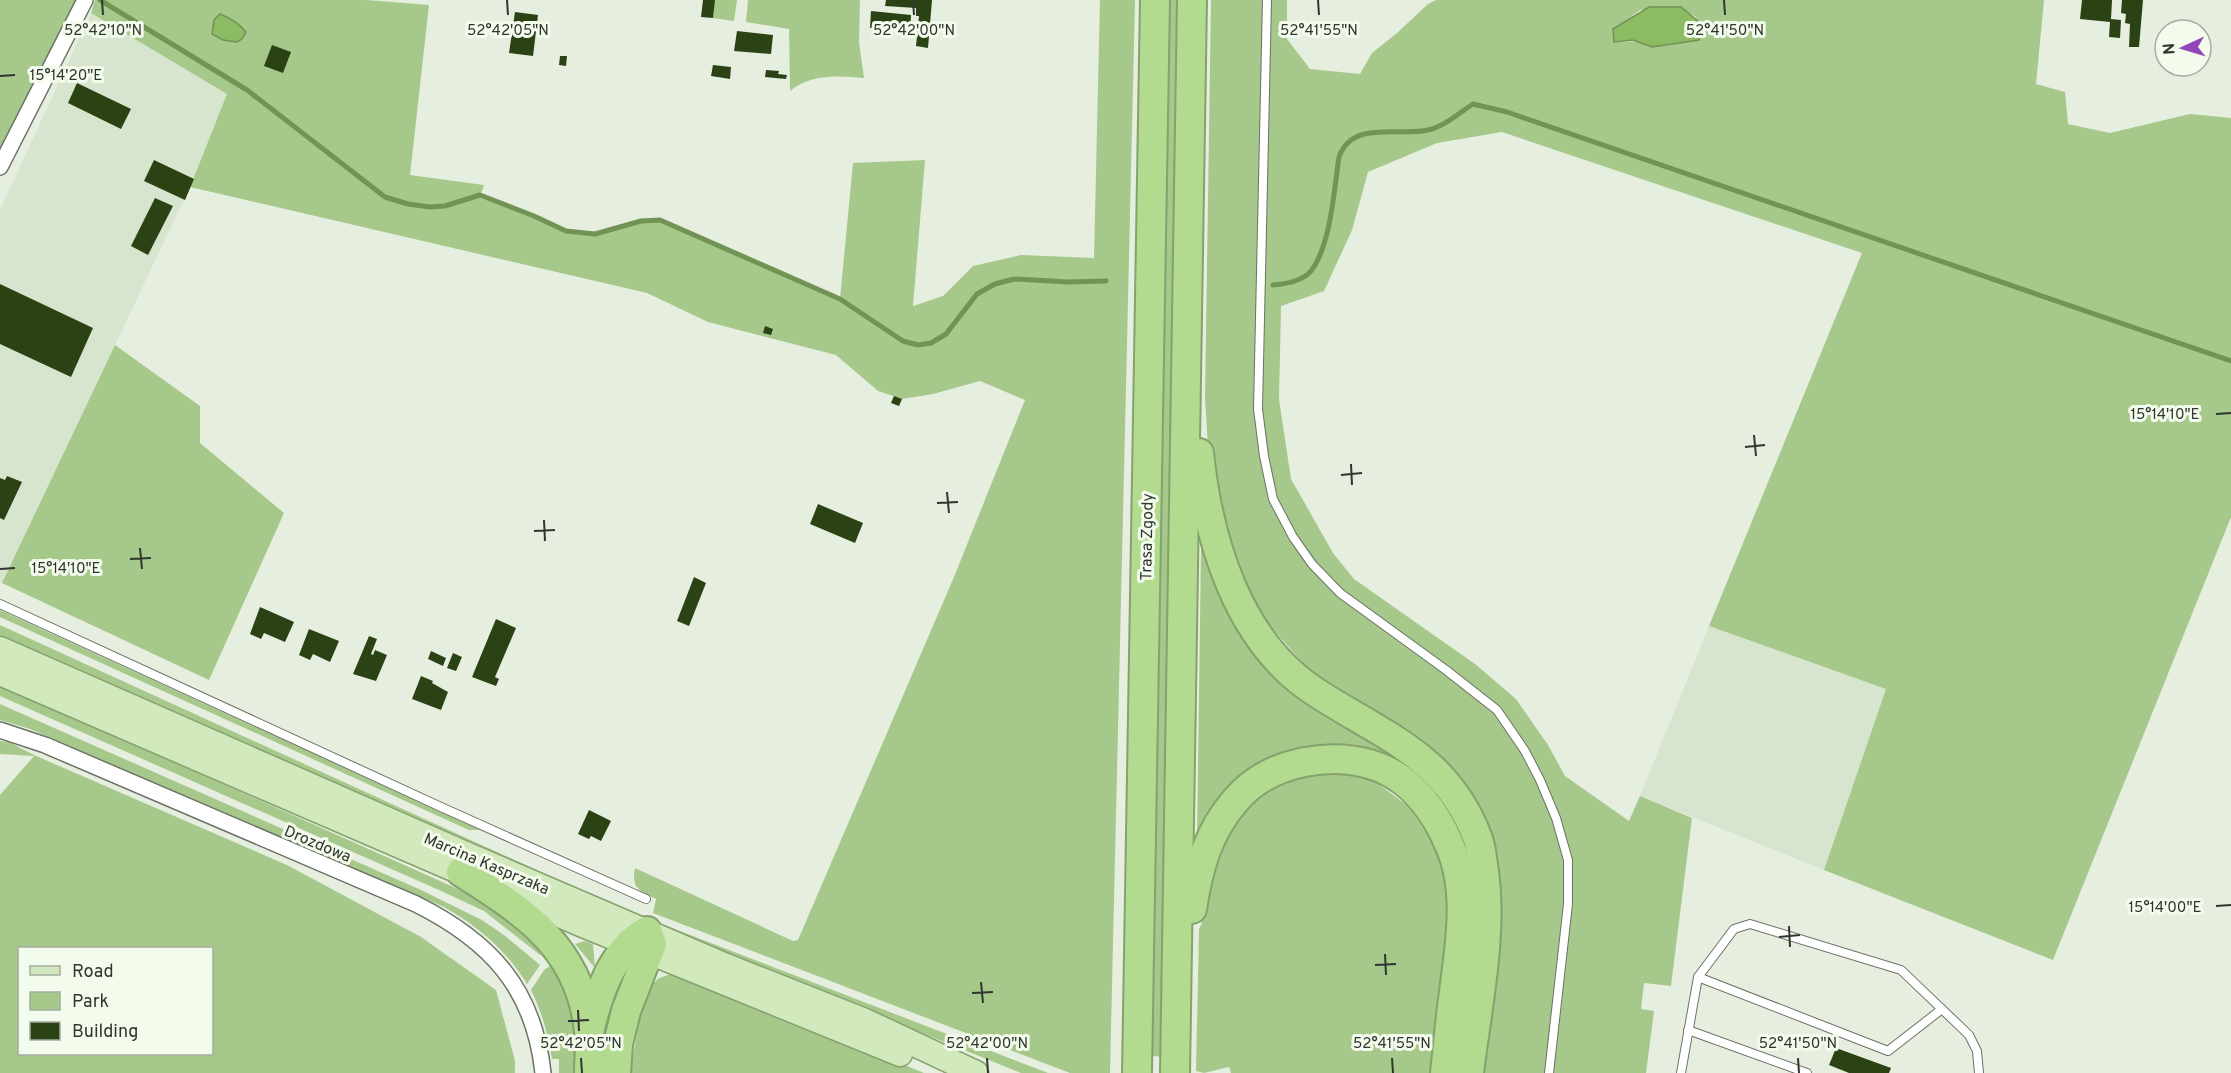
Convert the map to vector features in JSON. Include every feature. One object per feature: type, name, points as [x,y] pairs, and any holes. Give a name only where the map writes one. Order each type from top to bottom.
[{"type":"highway","name":"Trasa Zgody","points":[[1138,1067],[1155,0]]},
{"type":"highway","points":[[1175,1073],[1192,0]]},
{"type":"highway","points":[[1187,334],[1201,472],[1211,527],[1226,576],[1255,630],[1274,656],[1312,690],[1411,749],[1442,777],[1463,804],[1479,841],[1488,908],[1469,1073]]},
{"type":"highway","points":[[1177,998],[1197,875],[1206,848],[1219,822],[1235,800],[1264,777],[1283,768],[1304,763],[1324,760],[1352,761],[1381,768],[1425,801],[1450,845],[1458,874],[1461,889],[1462,929],[1445,1073]]},
{"type":"highway","points":[[460,872],[507,901],[551,939],[565,958],[581,992],[589,1032],[589,1073]]},
{"type":"highway","points":[[589,1032],[605,981],[615,962],[642,942]]},
{"type":"highway","points":[[616,1073],[618,1044],[642,942]]},
{"type":"main road","name":"Marcina Kasprzaka","points":[[0,649],[642,942],[943,1073]]},
{"type":"main road","name":"Marcina Kasprzaka","points":[[0,673],[460,872],[642,942],[726,966],[865,1021],[976,1073]]},
{"type":"street","points":[[0,167],[85,0]]},
{"type":"street","name":"Drozdowa","points":[[0,730],[45,745],[416,904],[452,924],[486,950],[514,983],[537,1036],[543,1073]]},
{"type":"lane","points":[[1267,0],[1258,409],[1264,456],[1273,499],[1293,537],[1312,564],[1340,593],[1497,710],[1525,751],[1540,780],[1556,818],[1568,860],[1568,904],[1549,1073]]},
{"type":"lane","name":"Marcina Kasprzaka","points":[[0,604],[441,807],[646,898]]},
{"type":"lane","points":[[1681,1073],[1698,977],[1734,929],[1750,924],[1901,970],[1963,1029],[1974,1043],[1979,1061],[1979,1073]]},
{"type":"lane","points":[[1698,977],[1888,1051],[1942,1009]]},
{"type":"lane","points":[[1688,1030],[1807,1073]]},
{"type":"shaded area","points":[[1649,7],[1681,7],[1704,26],[1699,40],[1652,47],[1633,40],[1614,42],[1613,29]]},
{"type":"shaded area","points":[[91,13],[227,94],[190,187],[2,583],[0,582],[0,210]]},
{"type":"shaded area","points":[[220,14],[234,21],[246,32],[242,39],[237,42],[223,40],[212,34],[214,20]]},
{"type":"shaded area","points":[[1709,626],[1886,689],[1824,870],[1640,796]]},
{"type":"green space","points":[[0,0],[78,0],[0,162]]},
{"type":"green space","points":[[95,0],[367,0],[429,5],[410,175],[484,185],[480,196],[534,216],[566,231],[595,234],[641,221],[660,220],[840,299],[853,163],[925,160],[913,306],[943,296],[973,266],[1021,255],[1094,258],[1100,0],[1135,0],[1110,1073],[1070,1073],[653,913],[656,899],[641,891],[634,881],[635,868],[793,941],[798,940],[954,577],[1025,400],[980,381],[933,394],[902,399],[878,391],[836,355],[708,322],[647,293],[190,187],[227,94],[91,13]]},
{"type":"green space","points":[[714,0],[737,0],[734,21],[713,18]]},
{"type":"green space","points":[[748,0],[860,0],[859,42],[864,78],[835,76],[816,78],[790,91],[789,29],[746,22]]},
{"type":"green space","points":[[1165,0],[1183,0],[1164,1057],[1153,1056],[1150,1017]]},
{"type":"green space","points":[[1211,0],[1287,0],[1287,39],[1310,69],[1360,74],[1372,53],[1428,4],[1436,0],[2044,0],[2036,84],[2065,92],[2068,124],[2110,133],[2190,114],[2231,118],[2231,517],[2053,960],[1824,870],[1886,689],[1709,626],[1862,253],[1502,132],[1437,143],[1368,172],[1352,230],[1324,291],[1281,306],[1279,399],[1291,479],[1333,553],[1354,579],[1475,664],[1516,699],[1548,745],[1565,776],[1629,821],[1640,796],[1692,818],[1671,986],[1644,983],[1641,1009],[1654,1011],[1646,1073],[1477,1073],[1471,802],[1372,717],[1309,670],[1257,611],[1227,552],[1210,482],[1205,397]],"holes":[[[1678,7],[1696,17],[1702,37],[1695,40],[1614,42],[1613,30],[1640,10]]]},
{"type":"green space","points":[[115,345],[200,406],[200,443],[284,513],[209,680],[2,583]]},
{"type":"green space","points":[[1201,549],[1206,550],[1236,626],[1403,758],[1454,813],[1474,867],[1445,813],[1313,749],[1197,838]]},
{"type":"green space","points":[[0,610],[480,830],[469,830],[0,617]]},
{"type":"green space","points":[[0,625],[600,899],[458,842],[0,637]]},
{"type":"green space","points":[[0,684],[487,902],[546,951],[540,955],[484,911],[0,696]]},
{"type":"green space","points":[[0,704],[421,890],[482,920],[540,965],[527,984],[510,960],[491,940],[444,907],[30,729],[0,720]]},
{"type":"green space","points":[[0,741],[9,742],[287,865],[421,937],[496,990],[515,1061],[515,1073],[0,1073],[0,795],[34,756],[0,754]]},
{"type":"green space","points":[[1330,767],[1368,776],[1416,812],[1438,842],[1448,885],[1450,948],[1434,1073],[1231,1073],[1229,1067],[1204,1073],[1196,1071],[1199,929],[1202,923],[1204,901],[1237,814],[1282,777]]},
{"type":"green space","points":[[615,906],[1048,1073],[1021,1073],[614,909]]},
{"type":"green space","points":[[585,941],[593,944],[595,968],[575,944]]},
{"type":"green space","points":[[556,962],[575,1005],[580,1073],[559,1073],[559,1059],[552,1059],[544,1024],[531,990],[544,970]]},
{"type":"green space","points":[[671,974],[701,980],[924,1073],[630,1073],[644,992],[659,978]]},
{"type":"building","points":[[703,0],[715,0],[713,18],[701,17]]},
{"type":"building","points":[[886,0],[932,0],[928,48],[916,46],[919,16],[916,16],[916,8],[885,6]]},
{"type":"building","points":[[2082,0],[2112,0],[2111,19],[2121,20],[2120,38],[2109,37],[2110,22],[2080,19]]},
{"type":"building","points":[[2122,0],[2143,0],[2139,47],[2129,47],[2130,24],[2125,23],[2126,14],[2121,13]]},
{"type":"building","points":[[871,11],[911,15],[910,32],[870,28]]},
{"type":"building","points":[[515,12],[538,15],[533,56],[509,53]]},
{"type":"building","points":[[737,31],[773,35],[771,54],[734,51]]},
{"type":"building","points":[[272,45],[291,52],[283,73],[264,66]]},
{"type":"building","points":[[560,56],[567,56],[566,66],[559,65]]},
{"type":"building","points":[[713,65],[731,67],[730,79],[711,76]]},
{"type":"building","points":[[766,70],[779,71],[778,74],[787,75],[786,79],[765,77]]},
{"type":"building","points":[[77,83],[131,109],[121,129],[68,103]]},
{"type":"building","points":[[154,160],[194,179],[185,200],[144,181]]},
{"type":"building","points":[[155,198],[173,206],[148,255],[131,246]]},
{"type":"building","points":[[0,284],[93,328],[71,377],[0,344]]},
{"type":"building","points":[[765,326],[773,329],[771,335],[763,333]]},
{"type":"building","points":[[894,396],[902,399],[899,406],[891,403]]},
{"type":"building","points":[[7,476],[22,482],[4,520],[0,518],[0,478],[5,480]]},
{"type":"building","points":[[818,504],[863,523],[855,543],[810,524]]},
{"type":"building","points":[[694,577],[706,583],[689,626],[677,621]]},
{"type":"building","points":[[260,607],[294,622],[285,642],[264,633],[261,639],[250,634]]},
{"type":"building","points":[[496,619],[516,628],[495,677],[499,679],[496,686],[472,677]]},
{"type":"building","points":[[309,629],[339,641],[330,662],[313,654],[310,660],[299,655]]},
{"type":"building","points":[[369,636],[377,639],[371,654],[373,655],[375,650],[387,655],[376,681],[353,674]]},
{"type":"building","points":[[431,651],[446,658],[443,666],[428,659]]},
{"type":"building","points":[[453,653],[462,657],[456,671],[447,668]]},
{"type":"building","points":[[421,676],[433,681],[432,683],[448,692],[441,710],[412,699]]},
{"type":"building","points":[[589,810],[611,821],[601,841],[591,836],[589,839],[578,834]]},
{"type":"building","points":[[1836,1048],[1891,1068],[1889,1073],[1849,1073],[1829,1065]]},
{"type":"waterway","points":[[100,0],[247,90],[385,197],[408,204],[430,207],[445,206],[480,195],[566,231],[595,234],[641,221],[660,220],[840,299],[903,341],[918,345],[931,343],[946,334],[977,294],[995,284],[1014,279],[1068,282],[1106,281]]},
{"type":"waterway","points":[[1273,285],[1299,280],[1311,271],[1318,260],[1331,216],[1339,157],[1345,145],[1366,134],[1428,130],[1446,122],[1473,104],[1507,112],[2231,361]]}]
